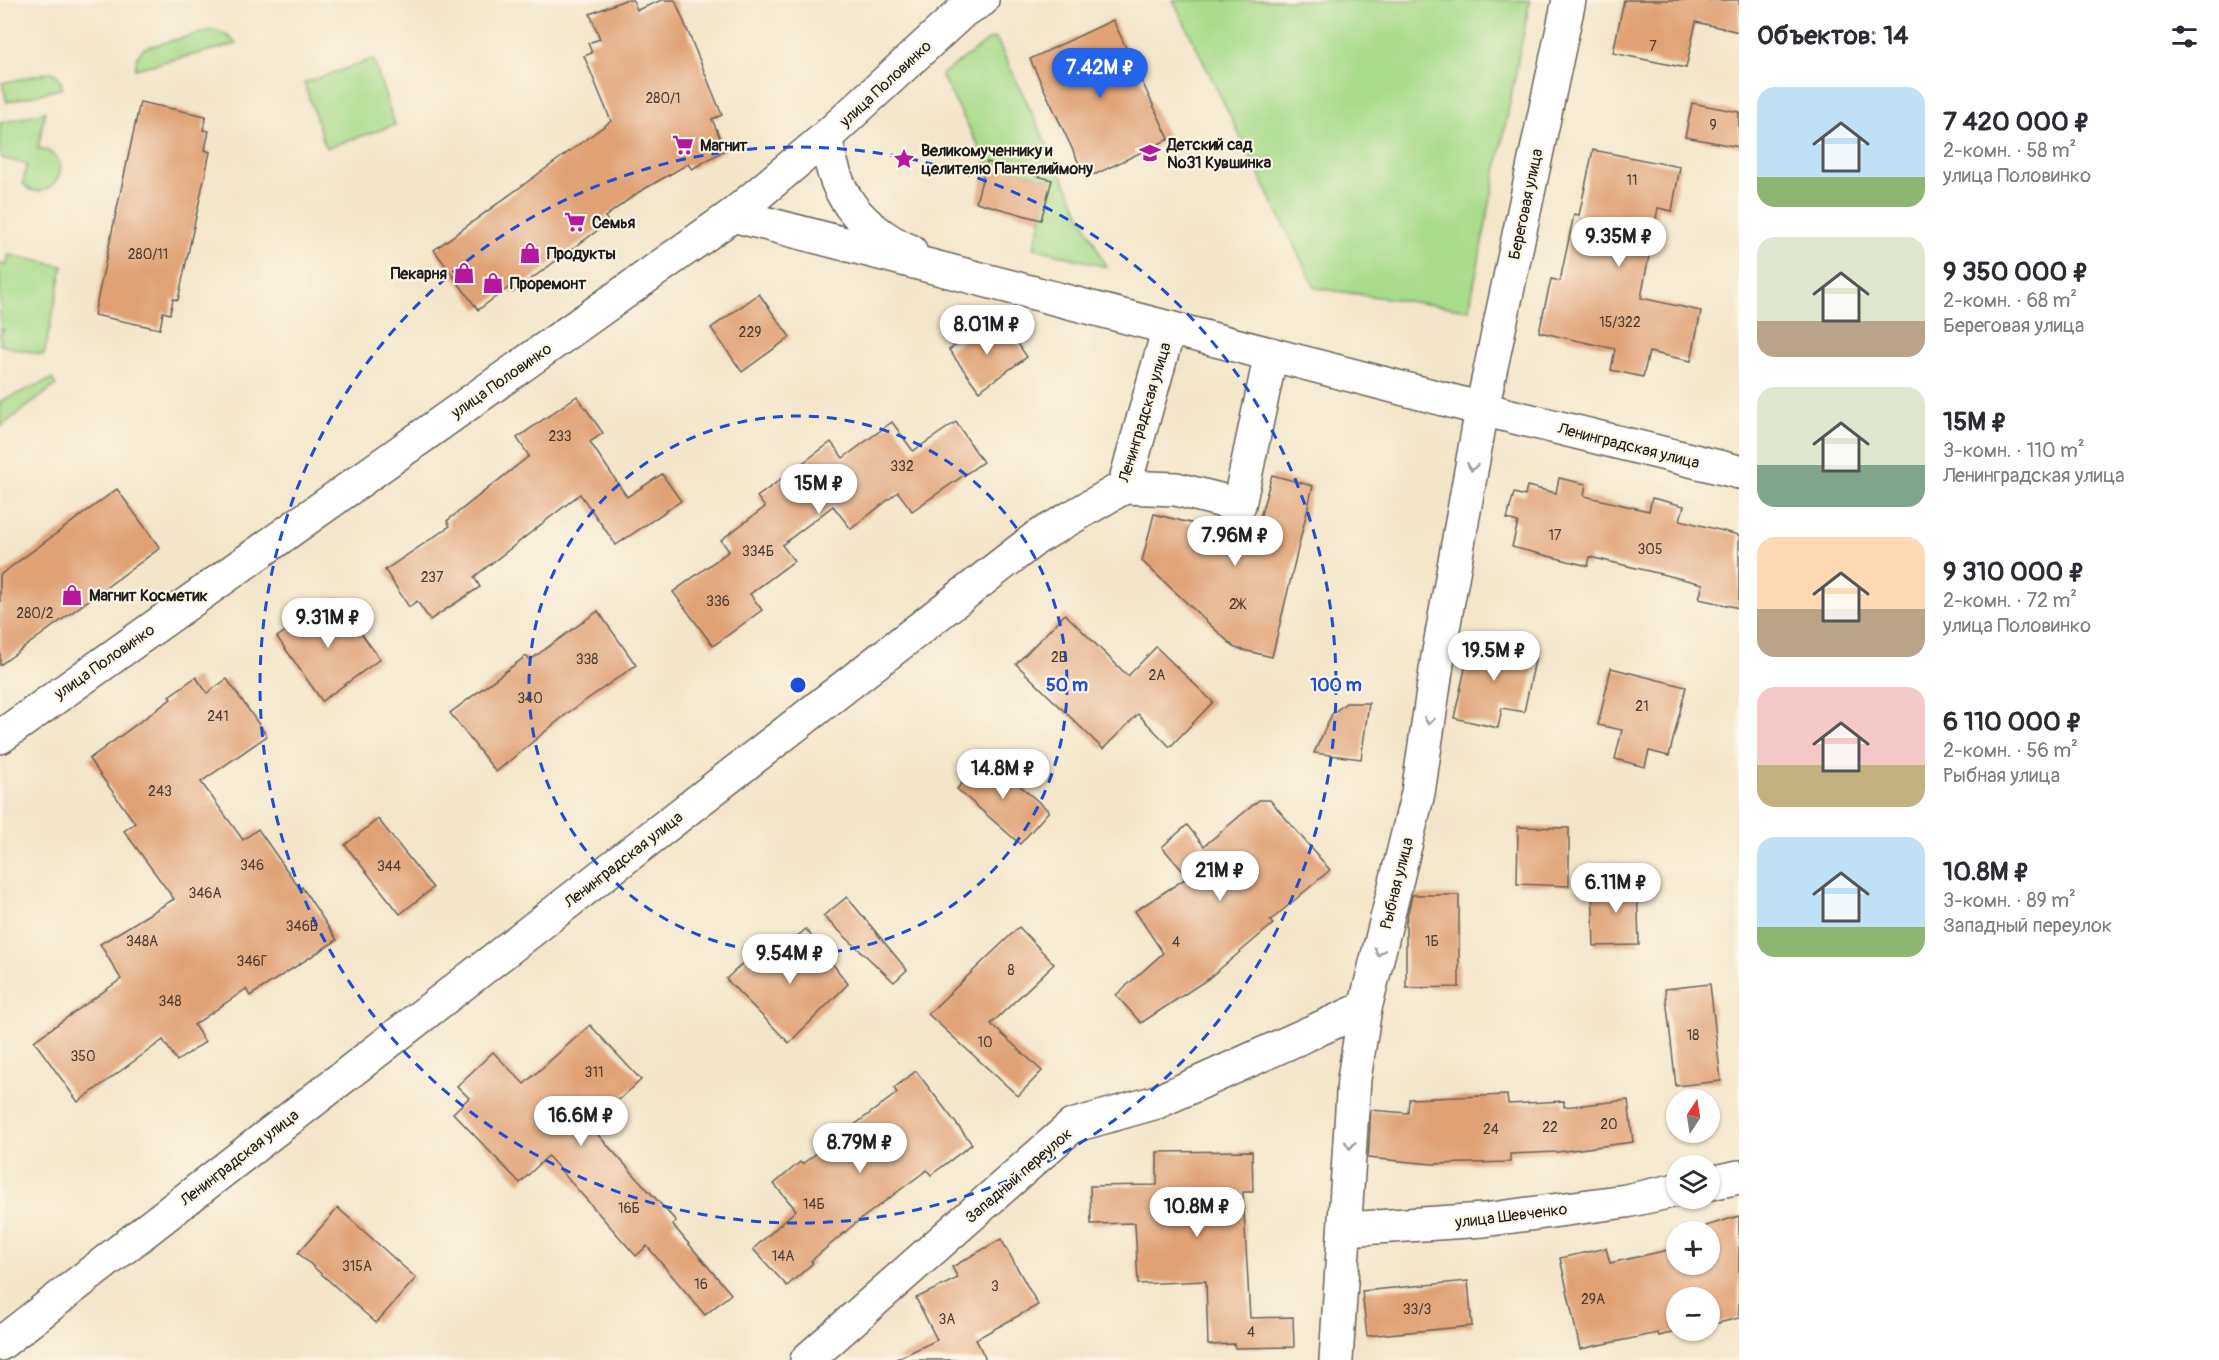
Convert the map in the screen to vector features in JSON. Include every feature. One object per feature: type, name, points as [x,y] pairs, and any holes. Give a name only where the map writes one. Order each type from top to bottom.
[{"type":"street","name":"улица Половинко","points":[[0,737],[733,215],[825,138],[964,10],[982,0]]},
{"type":"street","name":"Береговая улица","points":[[1482,409],[1569,0]]},
{"type":"street","points":[[825,138],[833,170],[845,198],[866,223],[898,246],[965,275]]},
{"type":"street","name":"Ленинградская улица","points":[[733,215],[1482,409],[1739,472]]},
{"type":"street","name":"Ленинградская улица","points":[[0,1344],[1036,538],[1124,487],[1169,328]]},
{"type":"street","points":[[1124,487],[1176,489],[1239,505],[1271,354]]},
{"type":"street","name":"Рыбная улица","points":[[1336,1360],[1354,1079],[1365,1008],[1418,793],[1438,657],[1482,409]]},
{"type":"street","name":"Западный переулок","points":[[807,1360],[1072,1126],[1157,1102],[1365,1008]]},
{"type":"street","points":[[1720,1181],[1739,1177]]},
{"type":"street","name":"улица Шевченко","points":[[1345,1229],[1484,1220],[1626,1201],[1666,1192]]},
{"type":"green space","points":[[1173,0],[1530,0],[1469,310],[1315,288]]},
{"type":"green space","points":[[212,30],[224,33],[237,44],[135,69],[137,57],[144,48]]},
{"type":"green space","points":[[996,38],[1106,267],[1034,248],[1051,180],[987,162],[941,75],[989,40]]},
{"type":"green space","points":[[373,59],[395,125],[326,148],[304,83]]},
{"type":"green space","points":[[51,72],[58,76],[63,88],[7,102],[2,83]]},
{"type":"green space","points":[[45,112],[38,148],[51,153],[58,160],[60,168],[54,184],[38,191],[30,190],[23,183],[27,164],[0,158],[0,123]]},
{"type":"green space","points":[[9,255],[63,266],[44,355],[0,345],[0,333],[4,330],[0,329],[0,264],[6,265]]},
{"type":"green space","points":[[52,379],[56,385],[0,427],[0,401]]},
{"type":"building","points":[[625,0],[633,0],[637,10],[662,0],[675,0],[722,115],[712,119],[725,150],[692,169],[688,164],[639,192],[605,217],[609,222],[512,293],[508,288],[478,310],[434,250],[611,121],[584,56],[592,53],[588,43],[600,39],[590,14]]},
{"type":"building","points":[[1624,0],[1739,0],[1739,32],[1696,22],[1686,68],[1613,53]]},
{"type":"building","points":[[1113,20],[1169,139],[1096,174],[1084,174],[1030,59]]},
{"type":"building","points":[[140,102],[206,116],[203,130],[209,131],[205,150],[210,152],[178,300],[173,299],[170,314],[163,312],[160,329],[94,315]]},
{"type":"building","points":[[1692,103],[1739,112],[1739,147],[1685,137]]},
{"type":"building","points":[[1593,150],[1680,167],[1672,211],[1658,208],[1641,298],[1701,311],[1691,361],[1649,352],[1643,377],[1611,370],[1615,349],[1539,332],[1551,279],[1560,281],[1574,214],[1579,215]]},
{"type":"building","points":[[987,162],[1052,180],[1041,220],[976,202]]},
{"type":"building","points":[[759,294],[790,337],[742,372],[711,328]]},
{"type":"building","points":[[980,328],[1012,335],[1027,357],[979,391],[949,350]]},
{"type":"building","points":[[577,396],[603,433],[590,442],[627,497],[662,474],[681,501],[616,545],[580,494],[474,577],[480,587],[430,620],[417,601],[409,607],[385,570],[450,526],[447,521],[529,456],[517,438]]},
{"type":"building","points":[[892,422],[913,451],[956,422],[983,462],[912,511],[898,492],[851,529],[833,506],[782,545],[794,561],[750,594],[762,610],[713,646],[673,592],[729,551],[721,540],[765,507],[757,497],[831,442],[843,458]]},
{"type":"building","points":[[1272,475],[1313,486],[1272,657],[1235,648],[1142,561],[1154,514],[1254,539]]},
{"type":"building","points":[[1559,478],[1586,484],[1584,496],[1649,511],[1652,498],[1684,506],[1680,520],[1739,535],[1739,608],[1699,599],[1703,584],[1590,557],[1588,566],[1512,547],[1518,522],[1507,519],[1514,493],[1525,496],[1527,486],[1556,493]]},
{"type":"building","points":[[117,489],[160,548],[0,665],[0,575]]},
{"type":"building","points":[[335,597],[380,659],[322,701],[277,637]]},
{"type":"building","points":[[598,611],[636,665],[569,712],[496,772],[450,713],[526,656],[530,660]]},
{"type":"building","points":[[1065,614],[1128,676],[1156,647],[1213,702],[1170,747],[1138,714],[1103,749],[1016,664]]},
{"type":"building","points":[[1472,637],[1537,651],[1524,712],[1502,708],[1498,728],[1454,718]]},
{"type":"building","points":[[1611,668],[1686,687],[1669,756],[1649,751],[1645,767],[1615,759],[1622,730],[1598,725]]},
{"type":"building","points":[[196,677],[207,693],[227,679],[267,736],[201,782],[243,840],[258,829],[300,889],[302,887],[337,940],[250,996],[246,989],[194,1025],[205,1042],[177,1061],[163,1040],[78,1102],[34,1041],[121,979],[100,944],[174,899],[124,831],[135,823],[89,759],[171,699],[169,696]]},
{"type":"building","points":[[1346,703],[1369,703],[1361,759],[1314,753],[1332,714]]},
{"type":"building","points":[[986,756],[1049,811],[1020,844],[957,789]]},
{"type":"building","points":[[1259,800],[1270,800],[1330,870],[1270,921],[1273,924],[1208,979],[1141,1023],[1116,995],[1163,953],[1135,911],[1188,877],[1162,847],[1187,825],[1204,846]]},
{"type":"building","points":[[378,819],[433,888],[400,914],[345,845]]},
{"type":"building","points":[[1518,827],[1569,828],[1569,886],[1517,884]]},
{"type":"building","points":[[1637,882],[1639,945],[1594,946],[1592,884]]},
{"type":"building","points":[[1412,895],[1459,895],[1459,987],[1406,988],[1406,922]]},
{"type":"building","points":[[847,897],[907,970],[894,982],[823,916]]},
{"type":"building","points":[[1019,927],[1054,964],[991,1024],[1042,1071],[1018,1096],[928,1014]]},
{"type":"building","points":[[806,929],[848,984],[789,1043],[726,979],[756,951],[766,962]]},
{"type":"building","points":[[1710,984],[1721,1081],[1676,1086],[1665,989]]},
{"type":"building","points":[[590,1025],[641,1080],[590,1126],[676,1221],[672,1224],[731,1294],[705,1315],[647,1246],[636,1256],[548,1156],[520,1183],[453,1113],[469,1098],[457,1086],[493,1052],[524,1084]]},
{"type":"building","points":[[916,1071],[972,1144],[931,1175],[927,1170],[857,1222],[811,1261],[813,1263],[787,1286],[753,1249],[796,1210],[774,1184],[800,1162],[802,1164],[897,1093],[894,1088]]},
{"type":"building","points":[[1507,1095],[1508,1104],[1564,1101],[1564,1107],[1628,1100],[1633,1142],[1557,1152],[1510,1154],[1510,1162],[1432,1164],[1368,1158],[1371,1110],[1408,1113],[1409,1099]]},
{"type":"building","points":[[1252,1151],[1253,1192],[1243,1192],[1250,1318],[1293,1317],[1294,1347],[1235,1348],[1234,1344],[1208,1345],[1206,1281],[1138,1284],[1135,1223],[1091,1224],[1090,1186],[1157,1185],[1157,1152]]},
{"type":"building","points":[[338,1208],[416,1278],[376,1323],[298,1253]]},
{"type":"building","points":[[1739,1216],[1739,1318],[1720,1323],[1720,1287],[1666,1287],[1666,1334],[1659,1336],[1658,1333],[1580,1349],[1560,1258],[1606,1248],[1610,1263],[1666,1250],[1666,1275],[1720,1275],[1720,1222]]},
{"type":"building","points":[[1001,1239],[1038,1305],[976,1339],[986,1360],[894,1360],[937,1340],[916,1298],[958,1278],[952,1267]]},
{"type":"building","points":[[1468,1281],[1472,1326],[1367,1336],[1362,1291]]},
{"type":"place","name":"Магнит","points":[[683,145]]},
{"type":"place","name":"Детский сад №31 Кувшинка","points":[[1150,153]]},
{"type":"place","name":"Великомученнику и целителю Пантелиймону","points":[[904,159]]},
{"type":"place","name":"Семья","points":[[575,222]]},
{"type":"place","name":"Продукты","points":[[530,253]]},
{"type":"place","name":"Пекарня","points":[[464,273]]},
{"type":"place","name":"Проремонт","points":[[493,283]]},
{"type":"place","name":"Магнит Косметик","points":[[72,595]]}]
